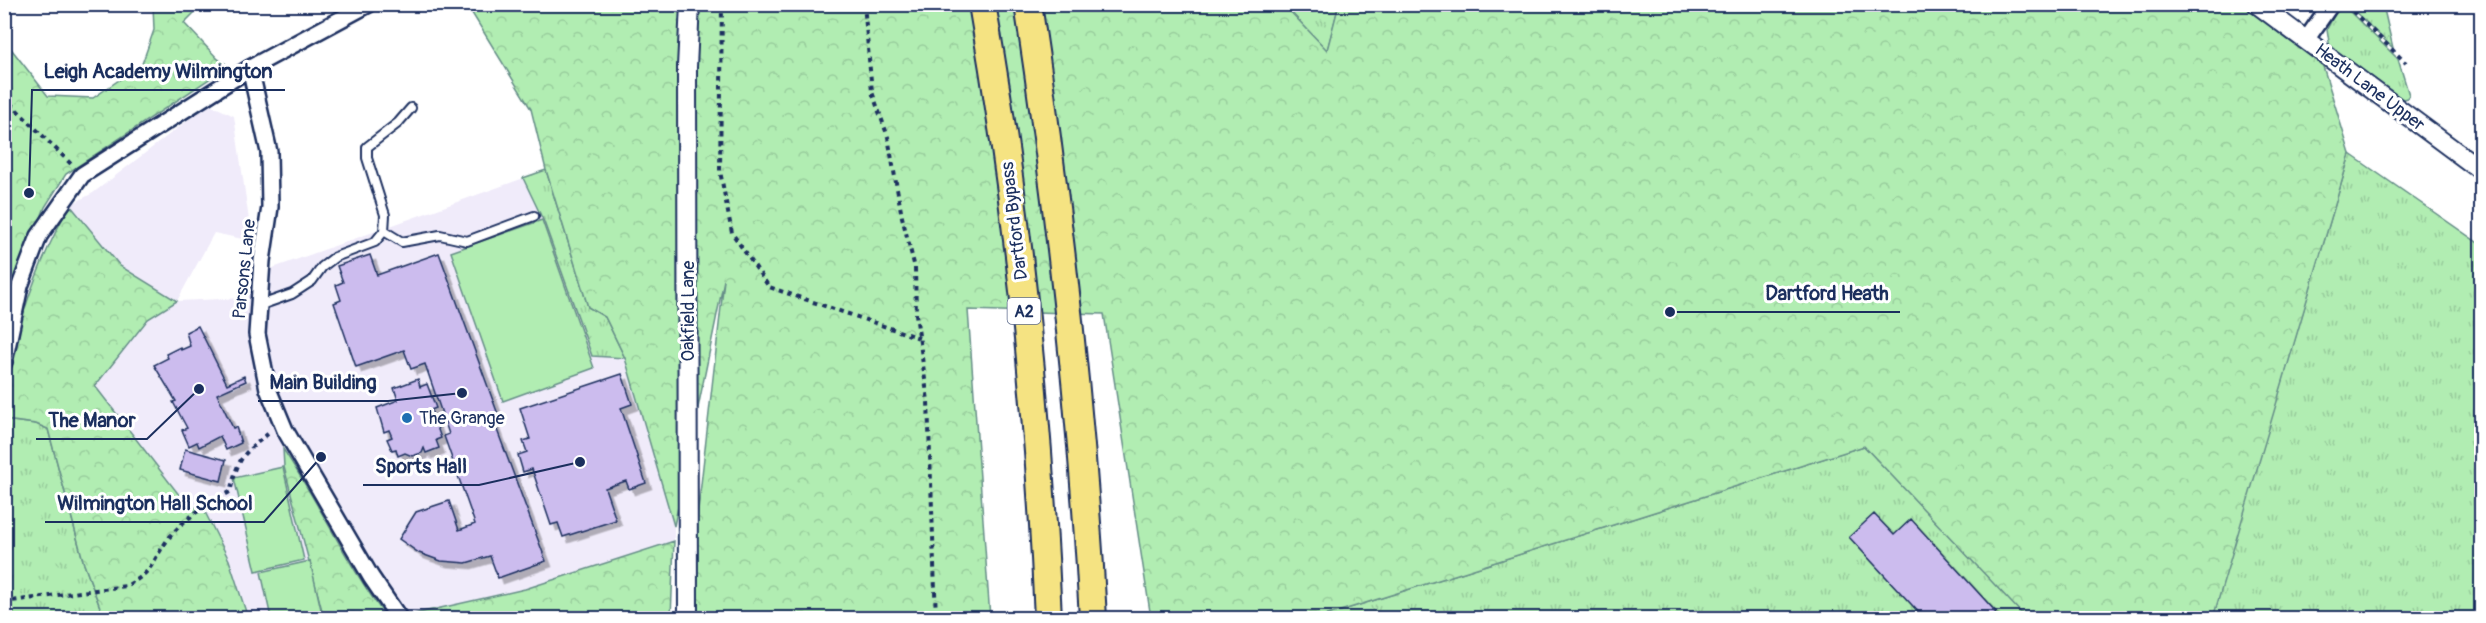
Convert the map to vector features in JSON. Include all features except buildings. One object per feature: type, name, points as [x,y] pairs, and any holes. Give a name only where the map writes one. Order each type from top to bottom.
[{"type":"highway","name":"Dartford Bypass","points":[[982,4],[1014,218],[1031,373],[1048,618]]},
{"type":"highway","name":"A2","points":[[1028,4],[1055,182],[1076,371],[1093,618]]},
{"type":"street","points":[[4,362],[6,337],[20,286],[39,236],[82,175],[250,68],[369,4]]},
{"type":"street","name":"Oakfield Lane","points":[[688,618],[687,68],[690,4]]},
{"type":"street","name":"Heath Lane Upper","points":[[2257,4],[2481,171]]},
{"type":"street","points":[[2306,39],[2331,4]]},
{"type":"street","name":"Parsons Lane","points":[[250,68],[269,163],[270,207],[258,306],[257,334],[268,388],[283,425],[371,577],[399,618]]},
{"type":"lane","points":[[258,306],[292,294],[312,281],[334,257],[375,242],[384,231],[385,215],[367,158],[367,147],[398,123],[411,108]]},
{"type":"lane","points":[[384,231],[402,242],[440,235],[468,241],[534,216]]},
{"type":"path","points":[[722,4],[720,171],[732,233],[769,287],[919,338]]},
{"type":"path","points":[[864,4],[872,92],[888,137],[902,217],[915,268],[919,338],[928,401],[936,618]]},
{"type":"path","points":[[2346,4],[2406,63]]},
{"type":"path","points":[[4,97],[82,175]]},
{"type":"path","points":[[4,602],[126,586],[141,579],[152,568],[166,542],[185,520],[230,492],[239,460],[248,448],[283,425]]},
{"type":"shaded area","points":[[209,104],[234,116],[252,241],[214,233],[177,301],[244,298],[248,277],[546,170],[588,307],[605,317],[625,358],[674,526],[674,541],[525,589],[403,618],[5,618],[4,413],[48,244],[70,205],[93,193]]},
{"type":"green space","points":[[1339,4],[2296,5],[2273,28],[2322,63],[2350,154],[2213,618],[2026,618],[1864,446],[1318,618],[1151,618],[1104,314],[968,310],[990,618],[697,618],[697,520],[724,280],[674,526],[625,358],[605,317],[588,307],[546,170],[531,109],[467,5],[1284,5],[1327,50]]},
{"type":"green space","points":[[153,5],[202,5],[184,23],[218,59],[229,66],[66,174],[45,207],[5,312],[5,41],[48,96],[93,98],[142,64],[154,30]]},
{"type":"green space","points":[[1284,5],[1339,5],[1327,51]]},
{"type":"green space","points":[[2383,5],[2393,48],[2349,6]]},
{"type":"green space","points":[[2339,6],[2346,8],[2398,59],[2409,95],[2407,98],[2403,99],[2330,48],[2327,29]]},
{"type":"green space","points":[[2350,154],[2481,245],[2481,618],[2212,618]]},
{"type":"green space","points":[[546,170],[588,307],[605,317],[625,358],[592,356],[544,222],[523,178]]},
{"type":"green space","points":[[70,205],[120,266],[177,301],[148,319],[95,386],[183,500],[205,512],[229,560],[248,618],[104,618],[84,564],[48,429],[36,424],[5,420],[6,394],[16,338],[35,281]]},
{"type":"green space","points":[[542,220],[594,368],[503,401],[451,252]]},
{"type":"green space","points":[[4,420],[36,424],[48,429],[84,564],[104,618],[5,618]]},
{"type":"green space","points":[[1864,446],[2027,618],[1318,618]]},
{"type":"green space","points":[[283,449],[359,577],[387,618],[324,618],[284,467]]},
{"type":"green space","points":[[283,467],[304,560],[256,571],[234,478]]},
{"type":"green space","points":[[674,541],[671,618],[418,618],[414,614],[525,589]]},
{"type":"green space","points":[[310,561],[323,618],[271,618],[261,572]]},
{"type":"place","name":"Leigh Academy Wilmington","points":[[29,193]]},
{"type":"place","name":"Dartford Heath","points":[[1670,312]]},
{"type":"place","name":"The Manor","points":[[199,389]]},
{"type":"place","name":"Main Building","points":[[462,393]]},
{"type":"place","name":"The Grange","points":[[407,418]]},
{"type":"place","name":"Wilmington Hall School","points":[[321,457]]},
{"type":"place","name":"Sports Hall","points":[[580,462]]}]
